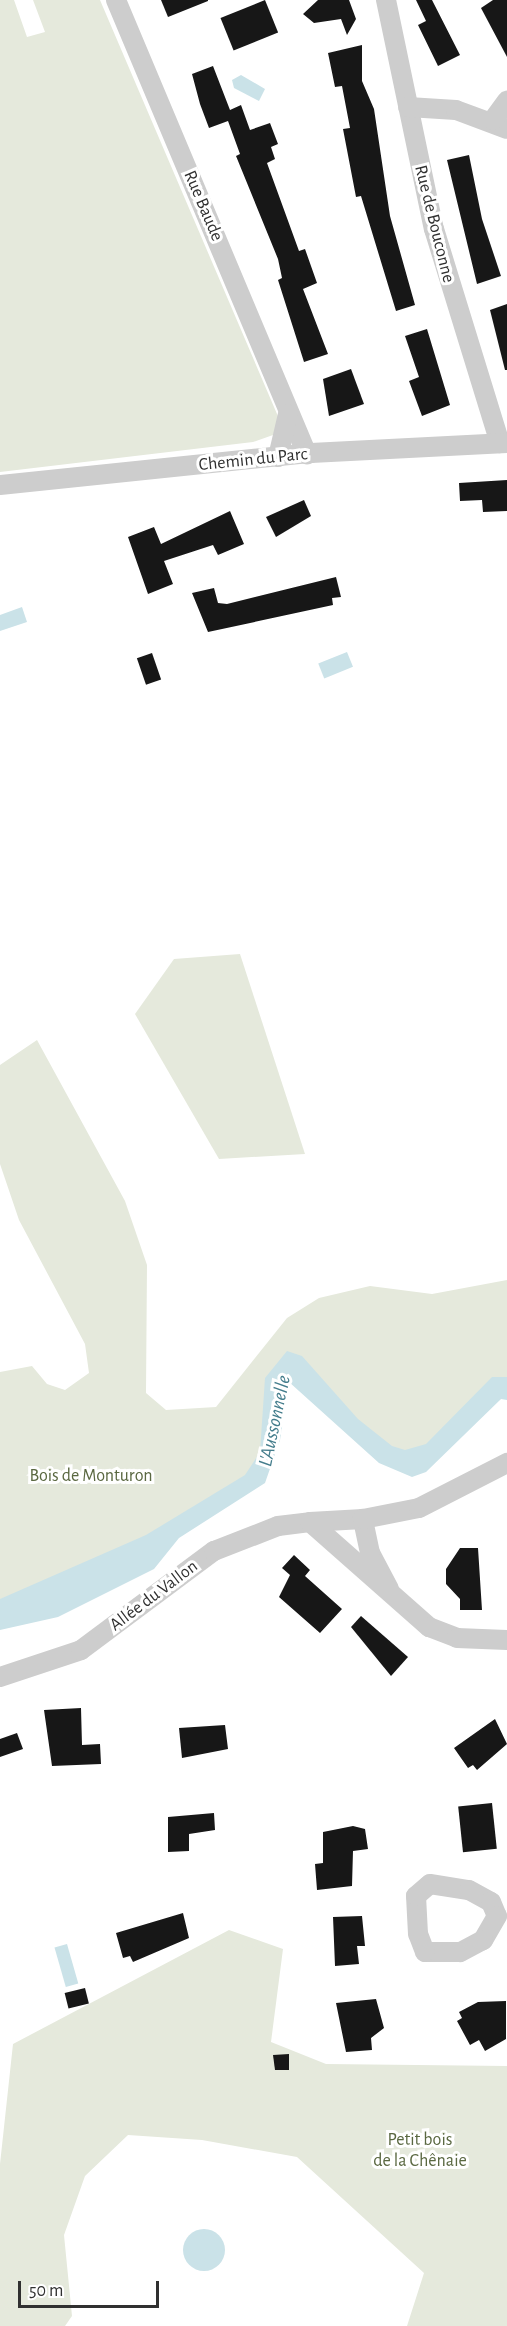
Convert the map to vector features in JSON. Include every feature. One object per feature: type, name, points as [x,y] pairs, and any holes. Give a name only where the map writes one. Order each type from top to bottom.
[{"type":"street","name":"Rue Baude","points":[[116,0],[288,414],[307,454]]},
{"type":"street","name":"Rue de Bouconne","points":[[386,0],[434,229],[503,443]]},
{"type":"street","points":[[408,107],[435,106],[500,124],[507,101]]},
{"type":"street","points":[[278,457],[288,414]]},
{"type":"street","name":"Chemin du Parc","points":[[0,484],[307,454],[503,443]]},
{"type":"street","name":"Allée du Vallon","points":[[0,1677],[81,1650],[214,1551],[278,1527],[310,1522],[363,1519],[419,1508],[507,1463]]},
{"type":"street","points":[[363,1519],[370,1553],[395,1599]]},
{"type":"street","points":[[310,1522],[395,1599],[443,1634],[507,1640]]},
{"type":"street","points":[[426,1884],[462,1888],[486,1897],[502,1916],[473,1947],[430,1954],[419,1941],[416,1896],[426,1884]]},
{"type":"green space","points":[[0,0],[14,0],[27,37],[45,32],[33,0],[100,0],[280,421],[273,435],[253,442],[0,472]]},
{"type":"green space","points":[[240,954],[305,1154],[219,1159],[135,1014],[174,959]]},
{"type":"green space","name":"Bois de Monturon","points":[[37,1040],[125,1201],[147,1265],[146,1393],[166,1410],[216,1407],[287,1318],[319,1298],[370,1286],[432,1294],[507,1280],[507,1394],[410,1472],[288,1361],[264,1478],[0,1613],[0,1372],[32,1366],[47,1384],[65,1390],[89,1373],[85,1344],[19,1220],[0,1164],[0,1065]]},
{"type":"green space","name":"Petit bois de la Chênaie","points":[[229,1930],[283,1949],[271,2042],[326,2064],[507,2066],[507,2326],[407,2326],[424,2273],[297,2157],[202,2140],[128,2135],[85,2176],[64,2235],[72,2316],[65,2326],[0,2326],[0,2164],[13,2044]]},
{"type":"water","points":[[241,75],[265,89],[259,101],[234,88],[232,80]]},
{"type":"water","points":[[22,607],[27,622],[0,631],[0,615]]},
{"type":"water","points":[[347,652],[353,667],[324,678],[318,664]]},
{"type":"water","name":"L'Aussonnelle","points":[[287,1351],[302,1356],[358,1419],[392,1446],[405,1450],[426,1444],[492,1377],[507,1377],[507,1400],[501,1399],[426,1472],[412,1477],[379,1463],[289,1382],[280,1440],[265,1483],[179,1538],[154,1569],[58,1617],[0,1630],[0,1599],[146,1535],[245,1475],[260,1452],[265,1378]]},
{"type":"water","points":[[67,1944],[78,1983],[66,1987],[55,1948]]},
{"type":"water","points":[[204,2229],[219,2235],[225,2250],[219,2265],[204,2271],[189,2265],[183,2250],[189,2235]]},
{"type":"building","points":[[161,0],[208,0],[208,1],[168,17]]},
{"type":"building","points":[[265,0],[278,32],[234,50],[220,18]]},
{"type":"building","points":[[318,0],[349,0],[356,19],[347,35],[341,19],[314,23],[303,14]]},
{"type":"building","points":[[416,0],[432,0],[460,55],[438,66],[418,25],[426,21]]},
{"type":"building","points":[[493,0],[507,0],[507,57],[481,8]]},
{"type":"building","points":[[362,45],[362,81],[374,109],[390,216],[415,305],[396,311],[361,196],[356,197],[343,129],[350,128],[342,86],[335,87],[328,53]]},
{"type":"building","points":[[213,66],[230,110],[241,105],[250,130],[270,123],[278,144],[271,147],[275,159],[267,163],[299,251],[305,249],[317,283],[303,289],[328,354],[304,362],[278,280],[282,278],[278,259],[236,156],[240,154],[228,121],[209,128],[192,74]]},
{"type":"building","points":[[469,155],[482,219],[501,276],[477,284],[447,160]]},
{"type":"building","points":[[507,304],[507,370],[505,370],[490,310]]},
{"type":"building","points":[[427,329],[450,405],[422,416],[409,381],[419,377],[405,336]]},
{"type":"building","points":[[351,369],[364,404],[329,416],[323,379]]},
{"type":"building","points":[[507,480],[507,511],[483,512],[482,500],[460,501],[459,483]]},
{"type":"building","points":[[304,500],[311,516],[276,537],[266,517]]},
{"type":"building","points":[[230,511],[244,544],[218,555],[213,545],[164,561],[173,584],[148,594],[128,537],[154,527],[161,544]]},
{"type":"building","points":[[336,577],[341,597],[332,598],[333,605],[208,632],[192,593],[214,588],[218,603],[227,604]]},
{"type":"building","points":[[152,653],[161,679],[146,685],[137,658]]},
{"type":"building","points":[[460,1548],[478,1548],[482,1610],[460,1610],[460,1599],[446,1584],[446,1569]]},
{"type":"building","points":[[294,1555],[310,1570],[305,1576],[342,1609],[320,1633],[279,1597],[290,1575],[282,1568]]},
{"type":"building","points":[[361,1616],[408,1657],[391,1676],[351,1627]]},
{"type":"building","points":[[81,1708],[82,1745],[100,1744],[101,1764],[52,1766],[44,1710]]},
{"type":"building","points":[[495,1719],[507,1744],[477,1770],[473,1765],[468,1768],[454,1748]]},
{"type":"building","points":[[225,1725],[228,1749],[182,1758],[179,1728]]},
{"type":"building","points":[[17,1733],[23,1749],[0,1757],[0,1739]]},
{"type":"building","points":[[492,1803],[497,1849],[463,1852],[458,1807]]},
{"type":"building","points":[[214,1813],[215,1830],[189,1834],[189,1851],[168,1852],[168,1817]]},
{"type":"building","points":[[353,1826],[365,1829],[368,1849],[353,1851],[352,1886],[317,1890],[315,1864],[323,1863],[323,1832]]},
{"type":"building","points":[[183,1913],[189,1938],[133,1962],[130,1956],[123,1958],[116,1933]]},
{"type":"building","points":[[362,1916],[365,1946],[357,1946],[359,1964],[335,1966],[333,1917]]},
{"type":"building","points":[[85,1988],[89,2004],[68,2009],[65,1993]]},
{"type":"building","points":[[376,1999],[384,2028],[371,2038],[372,2050],[346,2052],[336,2003]]},
{"type":"building","points":[[506,2001],[506,2039],[485,2051],[479,2040],[470,2045],[457,2021],[462,2018],[459,2012],[478,2002]]},
{"type":"building","points":[[289,2054],[289,2070],[275,2070],[273,2055]]}]
